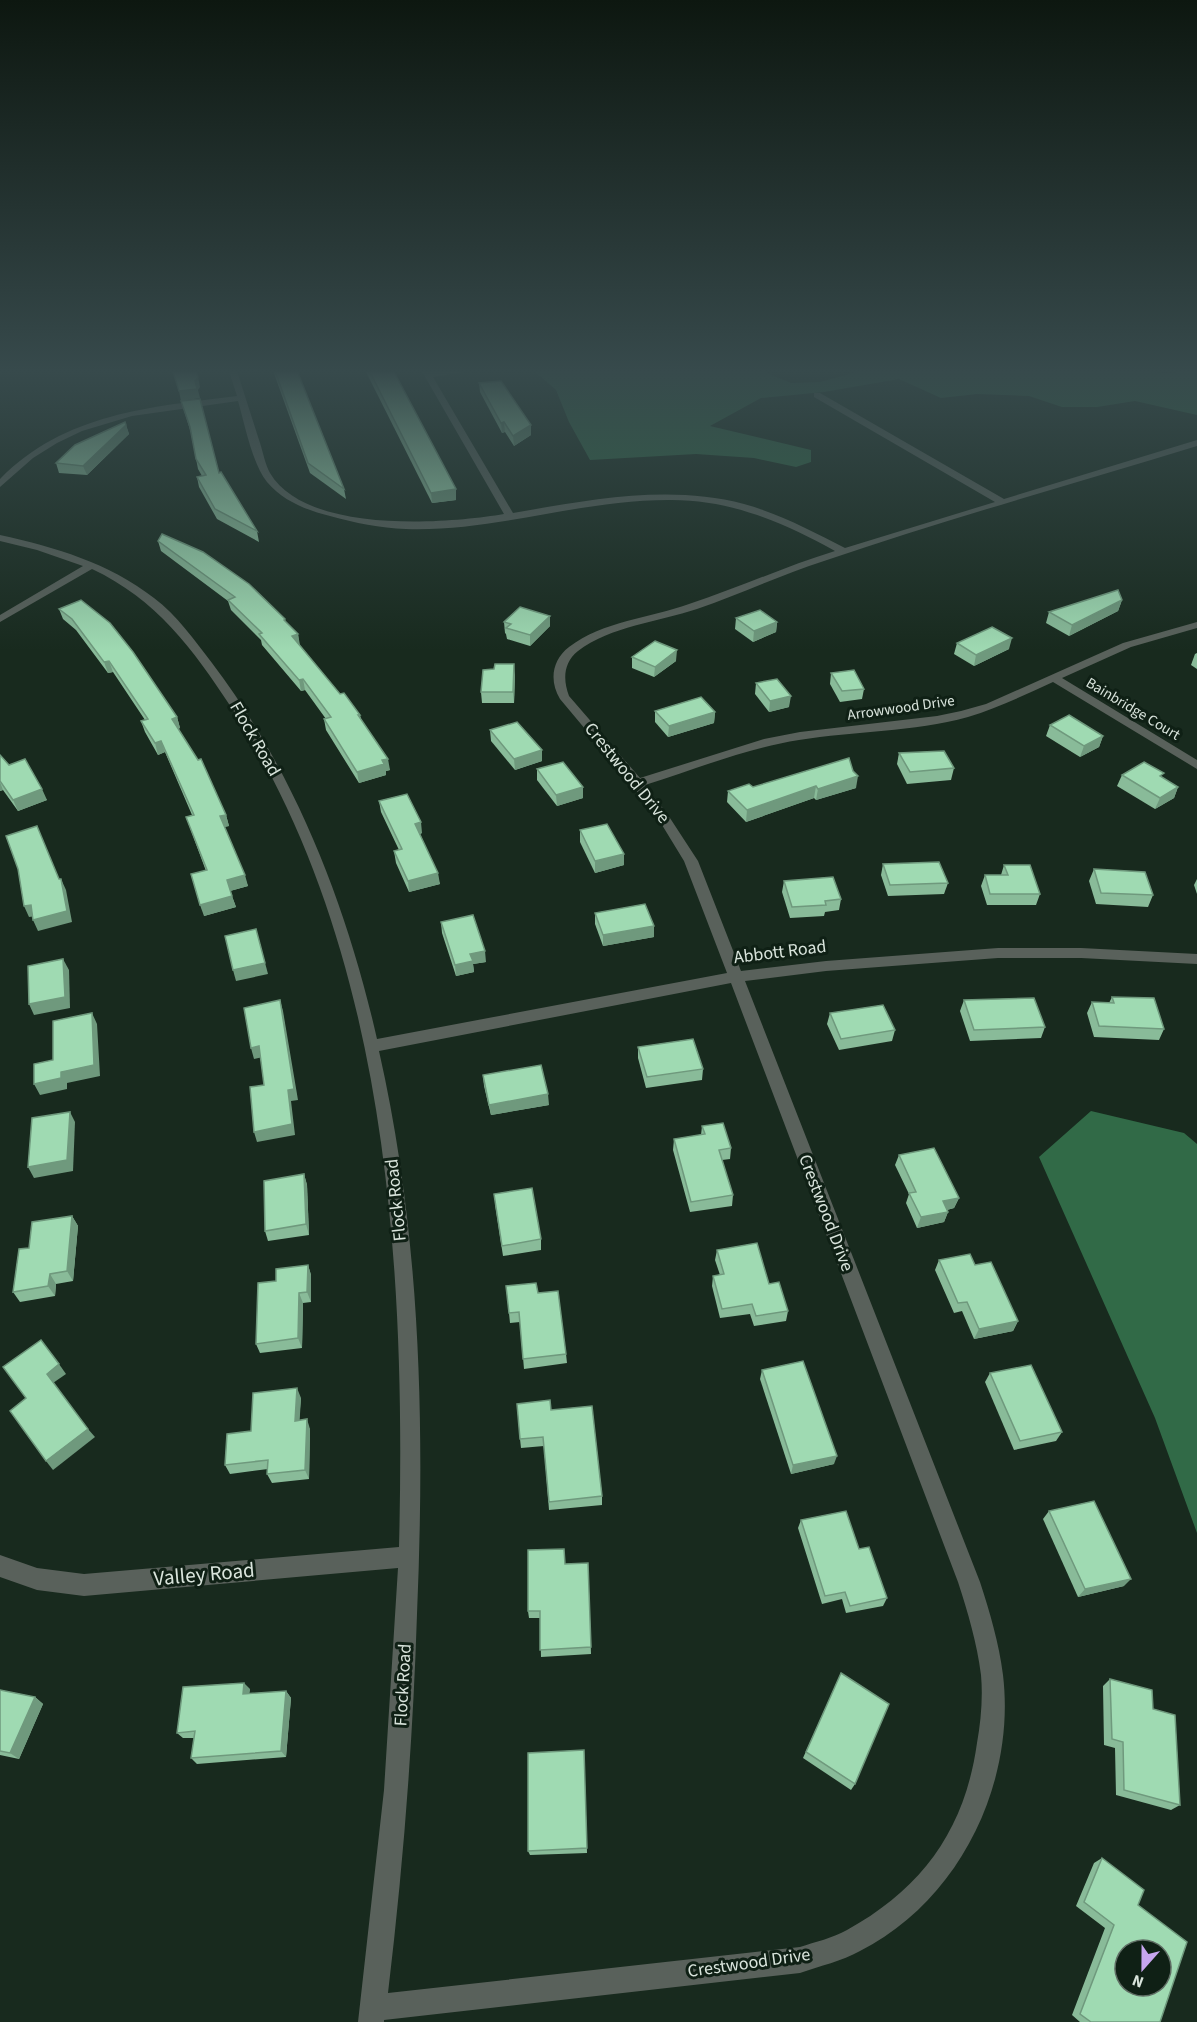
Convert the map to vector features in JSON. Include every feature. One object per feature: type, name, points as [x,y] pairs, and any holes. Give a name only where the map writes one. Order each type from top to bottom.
[{"type":"street","points":[[0,484],[23,462]]},
{"type":"street","points":[[261,462],[269,479],[285,494],[308,506],[351,519],[404,525],[456,523],[632,498],[698,498],[726,502],[770,514],[790,522],[844,552]]},
{"type":"street","points":[[479,462],[510,516]]},
{"type":"street","points":[[933,462],[1003,503]]},
{"type":"street","name":"Crestwood Drive","points":[[372,2015],[800,1960],[852,1942],[899,1912],[938,1872],[967,1825],[984,1777],[992,1722],[992,1677],[984,1628],[965,1571],[691,861],[664,818],[564,697],[559,685],[559,674],[563,661],[572,650],[598,634],[692,607],[785,571],[1132,462]]},
{"type":"street","name":"Flock Road","points":[[0,538],[39,547],[92,565],[123,582],[156,604],[203,657],[231,696],[267,755],[289,799],[321,874],[350,960],[373,1046],[392,1154],[404,1270],[411,1405],[410,1556],[399,1750],[372,2015]]},
{"type":"street","points":[[0,619],[92,565]]},
{"type":"street","name":"Arrowwood Drive","points":[[635,784],[764,743],[800,736],[937,720],[964,714],[990,706],[1127,645],[1197,625]]},
{"type":"street","name":"Bainbridge Court","points":[[1054,678],[1197,765]]},
{"type":"street","name":"Abbott Road","points":[[373,1046],[735,977],[826,966],[998,953],[1081,953],[1197,959]]},
{"type":"street","name":"Valley Road","points":[[0,1566],[37,1579],[84,1585],[410,1556]]},
{"type":"green space","points":[[774,462],[810,462],[796,467]]},
{"type":"green space","points":[[1091,1111],[1184,1133],[1197,1144],[1197,1533],[1155,1418],[1039,1157]]},
{"type":"building","points":[[57,462],[87,462],[83,466]]},
{"type":"building","points":[[198,462],[216,462],[219,473],[221,472],[257,531],[215,509],[197,477],[206,475]]},
{"type":"building","points":[[333,462],[344,489],[308,463]]},
{"type":"building","points":[[416,462],[442,462],[456,489],[431,493]]},
{"type":"building","points":[[162,534],[203,552],[249,584],[285,619],[298,634],[292,636],[340,694],[344,693],[360,715],[358,715],[388,759],[382,760],[384,764],[357,772],[324,719],[331,717],[303,679],[299,680],[259,634],[262,633],[228,600],[235,597],[158,541]]},
{"type":"building","points":[[1118,590],[1122,600],[1072,625],[1049,612]]},
{"type":"building","points":[[81,600],[110,623],[133,652],[177,717],[172,719],[198,760],[201,759],[226,815],[220,816],[245,875],[227,880],[232,896],[200,905],[191,874],[207,870],[186,817],[194,815],[161,741],[155,743],[141,721],[148,719],[109,661],[104,662],[72,619],[59,609]]},
{"type":"building","points":[[520,607],[550,616],[530,635],[506,628],[511,624],[504,622]]},
{"type":"building","points":[[760,610],[777,622],[754,631],[736,618]]},
{"type":"building","points":[[992,627],[1012,638],[976,655],[957,643]]},
{"type":"building","points":[[655,641],[677,650],[655,667],[632,657]]},
{"type":"building","points":[[495,664],[514,664],[513,692],[481,692],[483,670],[494,669]]},
{"type":"building","points":[[854,670],[864,689],[842,691],[831,673]]},
{"type":"building","points":[[777,679],[791,696],[770,701],[756,683]]},
{"type":"building","points":[[701,697],[715,712],[669,726],[655,711]]},
{"type":"building","points":[[1069,715],[1103,736],[1084,746],[1050,725]]},
{"type":"building","points":[[517,722],[542,750],[514,759],[490,730]]},
{"type":"building","points":[[944,751],[954,768],[910,772],[899,753]]},
{"type":"building","points":[[0,755],[9,765],[25,759],[42,789],[13,800],[0,781]]},
{"type":"building","points":[[849,758],[853,771],[858,776],[818,789],[816,786],[747,810],[728,791],[749,784],[753,787]]},
{"type":"building","points":[[563,762],[583,787],[556,795],[537,769]]},
{"type":"building","points":[[1144,762],[1164,773],[1160,776],[1178,787],[1160,798],[1122,775]]},
{"type":"building","points":[[407,794],[421,822],[415,824],[438,873],[408,881],[394,851],[402,849],[379,801]]},
{"type":"building","points":[[607,824],[624,854],[595,861],[580,830]]},
{"type":"building","points":[[37,826],[59,879],[61,879],[67,911],[33,920],[31,905],[24,906],[18,869],[6,836]]},
{"type":"building","points":[[939,862],[948,883],[890,885],[883,864]]},
{"type":"building","points":[[1004,865],[1030,865],[1040,894],[990,894],[985,875],[1008,875]]},
{"type":"building","points":[[1094,869],[1145,872],[1153,895],[1101,893]]},
{"type":"building","points":[[833,877],[841,899],[825,901],[826,905],[792,907],[784,881]]},
{"type":"building","points":[[645,904],[654,926],[603,935],[595,913]]},
{"type":"building","points":[[473,915],[485,951],[470,954],[473,961],[455,965],[441,922]]},
{"type":"building","points":[[256,929],[265,963],[233,970],[225,936]]},
{"type":"building","points":[[63,959],[65,997],[29,1004],[28,966]]},
{"type":"building","points":[[1112,997],[1154,998],[1164,1029],[1099,1026],[1092,1002],[1114,1003]]},
{"type":"building","points":[[1034,998],[1045,1027],[974,1030],[964,1000]]},
{"type":"building","points":[[280,1000],[294,1089],[288,1090],[292,1124],[254,1132],[250,1087],[264,1085],[259,1046],[251,1048],[244,1008]]},
{"type":"building","points":[[883,1005],[895,1030],[841,1039],[830,1013]]},
{"type":"building","points":[[92,1013],[94,1065],[61,1072],[61,1078],[34,1084],[34,1064],[53,1060],[53,1021]]},
{"type":"building","points":[[693,1039],[703,1069],[647,1077],[638,1047]]},
{"type":"building","points":[[541,1065],[548,1094],[489,1105],[483,1075]]},
{"type":"building","points":[[70,1112],[67,1160],[28,1167],[32,1118]]},
{"type":"building","points":[[723,1123],[731,1148],[719,1150],[733,1195],[691,1202],[674,1139],[705,1134],[702,1126]]},
{"type":"building","points":[[934,1148],[959,1198],[943,1201],[948,1212],[921,1217],[909,1193],[916,1192],[899,1155]]},
{"type":"building","points":[[304,1174],[306,1224],[265,1231],[264,1181]]},
{"type":"building","points":[[532,1188],[541,1239],[502,1246],[494,1194]]},
{"type":"building","points":[[72,1216],[67,1271],[50,1274],[48,1286],[13,1292],[19,1249],[29,1248],[32,1222]]},
{"type":"building","points":[[757,1243],[769,1284],[779,1282],[788,1311],[756,1316],[752,1304],[722,1309],[713,1276],[724,1274],[717,1250]]},
{"type":"building","points":[[970,1254],[975,1265],[991,1262],[1018,1321],[979,1329],[967,1302],[958,1303],[939,1260]]},
{"type":"building","points":[[308,1265],[307,1292],[299,1293],[298,1338],[256,1344],[258,1283],[276,1281],[276,1269]]},
{"type":"building","points":[[536,1283],[538,1293],[558,1291],[566,1354],[523,1359],[519,1312],[509,1313],[506,1286]]},
{"type":"building","points":[[41,1340],[59,1364],[47,1374],[88,1429],[46,1461],[10,1411],[26,1398],[3,1367]]},
{"type":"building","points":[[803,1361],[837,1456],[793,1465],[762,1370]]},
{"type":"building","points":[[1031,1365],[1062,1432],[1020,1441],[990,1373]]},
{"type":"building","points":[[297,1388],[295,1421],[307,1419],[305,1470],[267,1474],[268,1460],[225,1465],[227,1434],[251,1431],[253,1393]]},
{"type":"building","points":[[550,1400],[551,1410],[592,1406],[602,1496],[549,1502],[543,1437],[520,1439],[517,1404]]},
{"type":"building","points":[[1094,1501],[1131,1579],[1085,1589],[1049,1511]]},
{"type":"building","points":[[846,1511],[859,1549],[869,1547],[887,1598],[850,1606],[845,1592],[825,1596],[801,1520]]},
{"type":"building","points":[[564,1549],[565,1564],[588,1563],[591,1647],[540,1650],[540,1611],[528,1611],[528,1550]]},
{"type":"building","points":[[841,1673],[889,1704],[855,1784],[806,1752]]},
{"type":"building","points":[[1110,1679],[1152,1690],[1153,1709],[1175,1715],[1180,1805],[1124,1790],[1123,1742],[1112,1739]]},
{"type":"building","points":[[244,1683],[243,1694],[286,1691],[281,1751],[191,1758],[195,1731],[177,1733],[183,1687]]},
{"type":"building","points":[[0,1690],[35,1697],[10,1753],[0,1751]]},
{"type":"building","points":[[584,1750],[587,1848],[528,1851],[528,1753]]},
{"type":"building","points":[[1102,1858],[1144,1890],[1138,1905],[1187,1942],[1173,1983],[1173,1938],[1113,1938],[1113,1998],[1168,1998],[1160,2022],[1091,2022],[1080,2014],[1114,1925],[1084,1902]]}]
